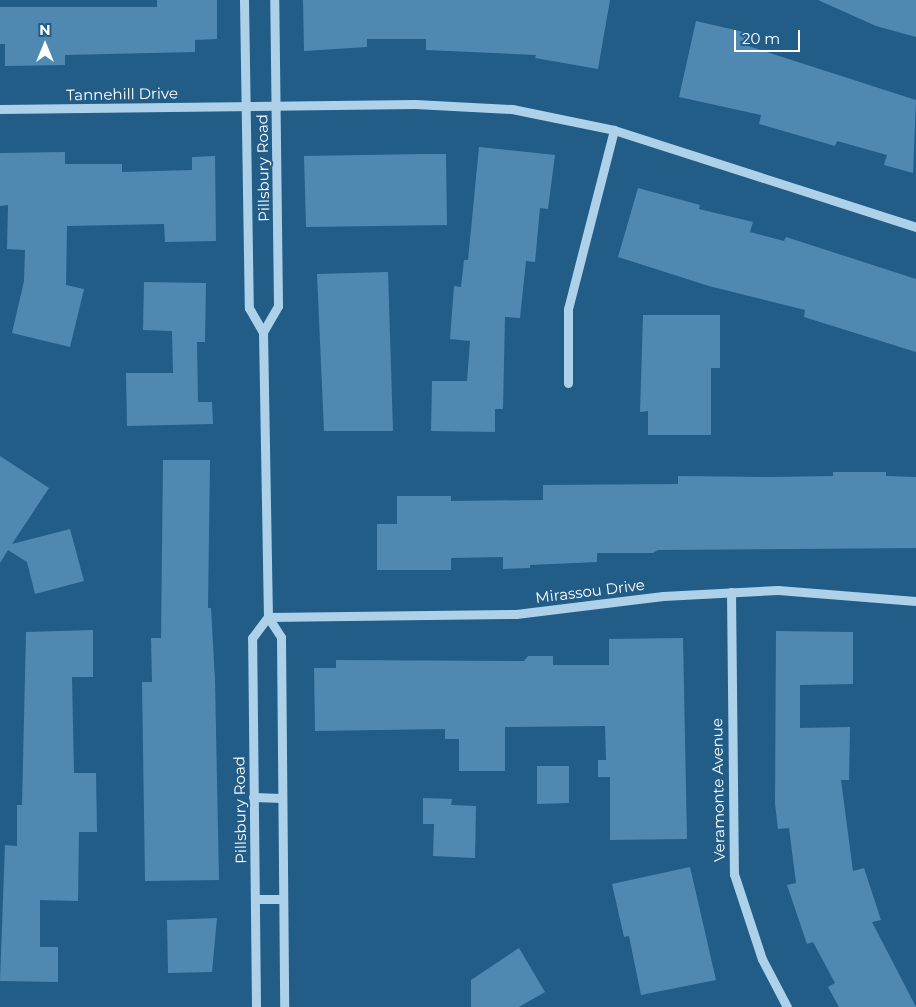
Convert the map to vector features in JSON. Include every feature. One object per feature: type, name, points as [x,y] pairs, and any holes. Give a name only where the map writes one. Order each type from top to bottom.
[{"type":"street","name":"Pillsbury Road","points":[[244,0],[250,308],[263,332],[268,617],[252,638],[256,1007]]},
{"type":"street","name":"Pillsbury Road","points":[[263,332],[278,306],[274,0]]},
{"type":"street","name":"Tannehill Drive","points":[[0,109],[415,104],[512,109],[614,130],[916,227]]},
{"type":"street","points":[[568,383],[568,309],[614,130]]},
{"type":"street","name":"Mirassou Drive","points":[[268,617],[516,614],[731,592],[778,590],[916,601]]},
{"type":"street","name":"Veramonte Avenue","points":[[731,592],[734,874],[762,959],[787,1007]]},
{"type":"street","points":[[268,617],[281,637],[284,1007]]},
{"type":"street","points":[[253,797],[282,798]]},
{"type":"street","points":[[255,899],[283,899]]},
{"type":"building","points":[[157,0],[217,0],[217,39],[195,40],[195,52],[65,55],[65,65],[5,66],[5,44],[0,44],[0,7],[157,7]]},
{"type":"building","points":[[303,0],[610,0],[598,69],[535,58],[536,55],[426,50],[426,39],[367,39],[367,47],[304,51]]},
{"type":"building","points":[[818,0],[916,0],[916,37],[876,26]]},
{"type":"building","points":[[696,21],[748,33],[745,45],[916,100],[913,173],[884,165],[887,155],[837,141],[835,146],[759,124],[761,115],[679,97]]},
{"type":"building","points":[[479,147],[555,155],[548,209],[540,208],[535,262],[526,261],[520,318],[505,317],[503,409],[495,409],[495,432],[431,431],[432,381],[467,381],[470,341],[450,339],[454,286],[461,287],[464,260],[468,260]]},
{"type":"building","points":[[65,152],[65,164],[122,164],[122,172],[192,170],[192,157],[215,156],[216,241],[165,242],[164,224],[67,226],[66,285],[84,289],[70,347],[12,333],[24,281],[25,250],[7,249],[8,205],[0,206],[0,153]]},
{"type":"building","points":[[446,154],[447,225],[306,227],[304,156]]},
{"type":"building","points":[[638,188],[700,205],[699,209],[753,222],[750,232],[784,241],[786,237],[916,279],[916,352],[804,317],[805,310],[709,286],[618,257]]},
{"type":"building","points":[[388,272],[393,431],[324,431],[317,274]]},
{"type":"building","points":[[144,282],[206,283],[205,342],[197,342],[198,402],[212,402],[213,424],[127,426],[126,373],[173,373],[172,331],[143,330]]},
{"type":"building","points":[[643,315],[720,315],[720,368],[711,368],[711,435],[648,435],[648,411],[640,412]]},
{"type":"building","points":[[0,456],[49,488],[12,544],[70,529],[84,581],[35,594],[27,562],[8,550],[0,563]]},
{"type":"building","points":[[163,460],[210,460],[208,608],[211,608],[215,680],[219,880],[145,881],[142,682],[152,682],[151,638],[161,638]]},
{"type":"building","points":[[833,472],[886,472],[886,476],[916,477],[916,548],[658,550],[653,553],[597,553],[597,562],[530,565],[530,568],[503,569],[503,557],[451,558],[451,570],[377,570],[377,524],[397,524],[397,496],[451,496],[451,501],[543,500],[543,485],[678,484],[678,476],[833,476]]},
{"type":"building","points":[[93,630],[93,677],[72,677],[74,773],[96,773],[97,832],[79,832],[78,901],[40,900],[40,947],[58,947],[58,982],[0,981],[5,845],[17,846],[17,805],[22,805],[26,632]]},
{"type":"building","points":[[776,631],[853,632],[853,684],[800,685],[800,728],[850,727],[849,780],[841,780],[853,871],[864,868],[881,920],[872,922],[916,1007],[839,1007],[828,987],[835,983],[813,942],[807,944],[787,885],[796,883],[789,828],[778,829],[775,804]]},
{"type":"building","points":[[683,638],[687,839],[610,840],[610,777],[598,777],[598,760],[606,760],[605,726],[505,727],[505,771],[459,771],[459,739],[445,739],[445,729],[315,731],[314,668],[336,668],[336,660],[524,661],[528,656],[553,656],[553,665],[609,665],[609,639]]},
{"type":"building","points":[[537,766],[569,766],[569,803],[537,804]]},
{"type":"building","points":[[423,798],[452,799],[451,805],[476,806],[475,858],[433,856],[434,824],[423,824]]},
{"type":"building","points":[[690,867],[716,980],[641,995],[629,936],[624,937],[612,884]]},
{"type":"building","points":[[217,918],[212,972],[168,973],[167,920]]},
{"type":"building","points":[[519,948],[545,992],[519,1007],[471,1007],[471,980]]}]
